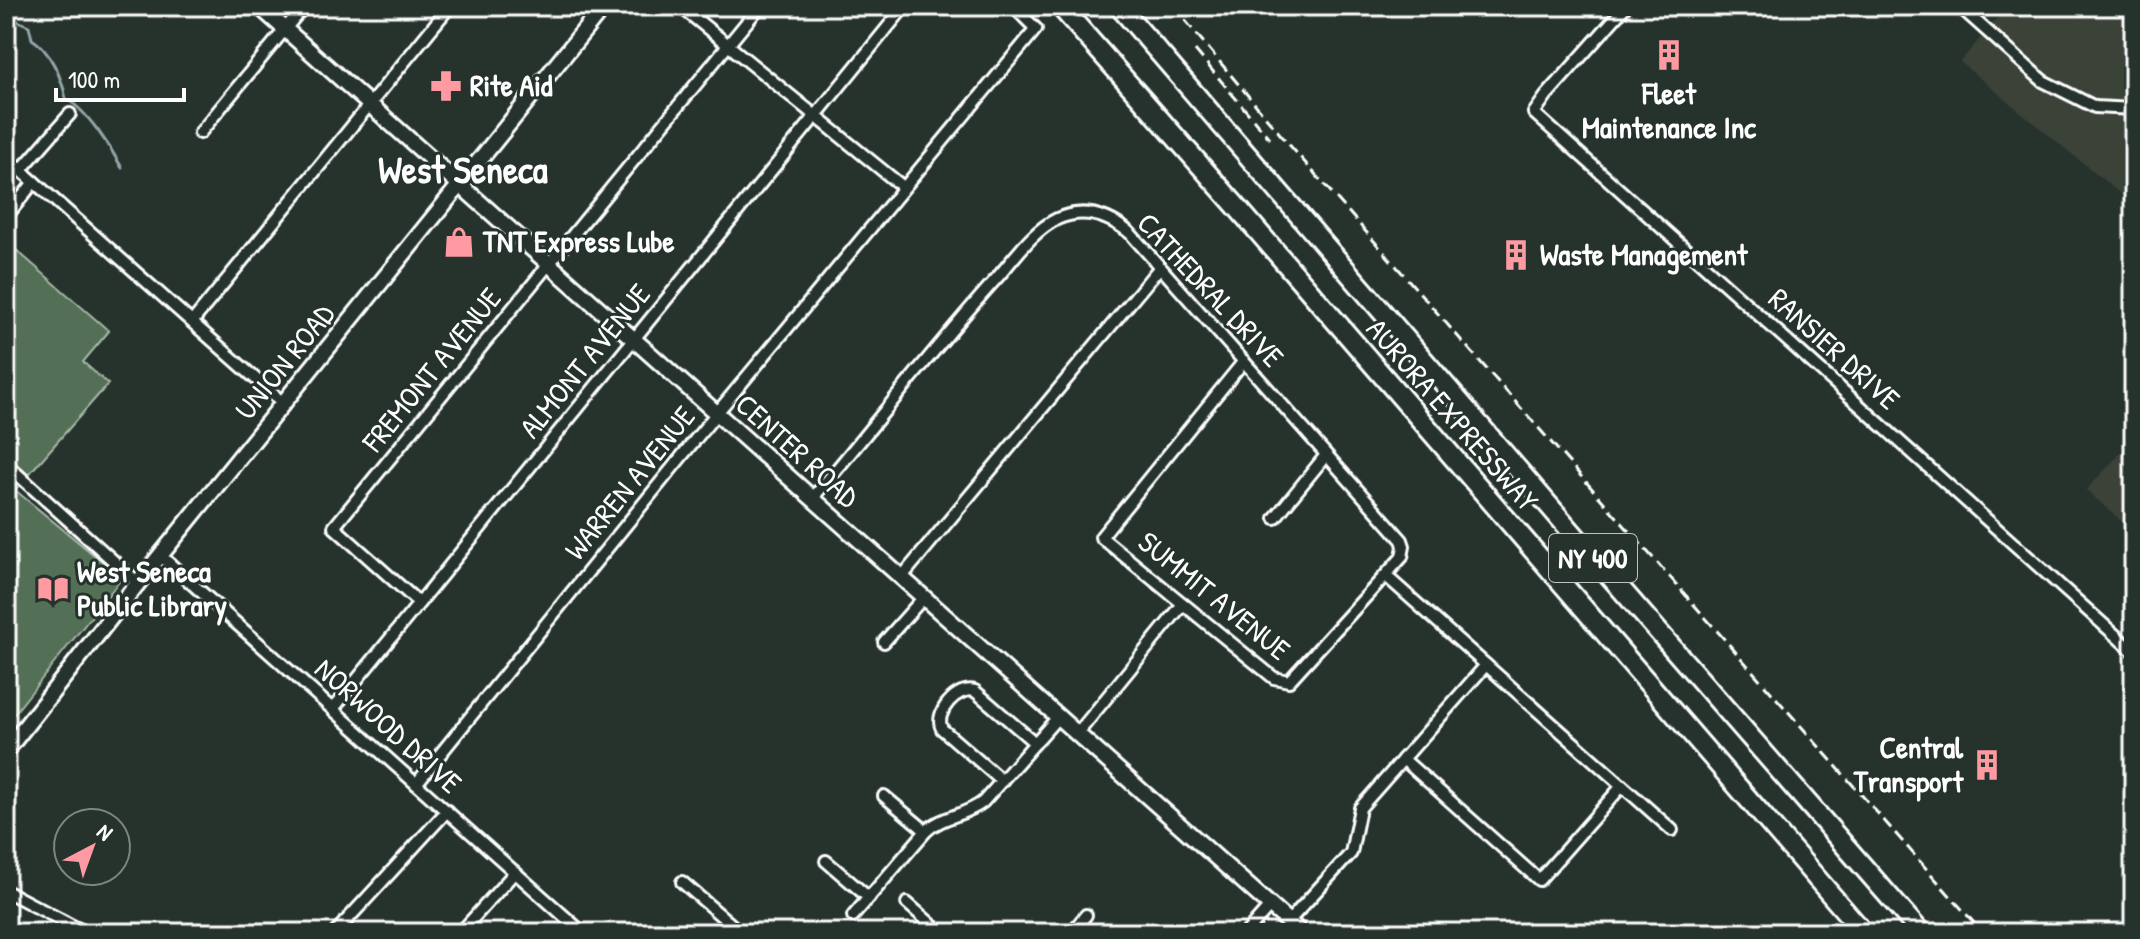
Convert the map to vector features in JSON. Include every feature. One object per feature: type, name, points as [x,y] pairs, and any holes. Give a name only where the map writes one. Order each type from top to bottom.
[{"type":"highway","name":"AURORA EXPRESSWAY","points":[[1060,6],[1864,933]]},
{"type":"highway","name":"AURORA EXPRESSWAY","points":[[1119,6],[1921,933]]},
{"type":"main road","name":"CENTER ROAD","points":[[259,6],[1301,933]]},
{"type":"main road","name":"UNION ROAD","points":[[6,751],[604,6]]},
{"type":"street","points":[[200,133],[304,6]]},
{"type":"street","points":[[193,321],[450,6]]},
{"type":"street","points":[[680,6],[903,187]]},
{"type":"street","name":"FREMONT AVENUE","points":[[419,603],[334,527],[760,6]]},
{"type":"street","name":"ALMONT AVENUE","points":[[333,709],[905,6]]},
{"type":"street","name":"WARREN AVENUE","points":[[416,784],[716,414],[1036,29],[1013,6]]},
{"type":"street","name":"RANSIER DRIVE","points":[[1626,6],[1534,113],[2134,652]]},
{"type":"street","points":[[1959,6],[2043,81],[2095,107],[2134,109]]},
{"type":"street","points":[[21,170],[70,114]]},
{"type":"street","points":[[6,157],[284,404]]},
{"type":"street","points":[[6,217],[34,182]]},
{"type":"street","name":"CATHEDRAL DRIVE","points":[[812,499],[974,304],[1039,231],[1061,217],[1085,213],[1112,220],[1130,233],[1402,540],[1402,557],[1386,576]]},
{"type":"street","points":[[901,578],[1160,267]]},
{"type":"street","name":"SUMMIT AVENUE","points":[[1244,361],[1101,537],[1274,678],[1283,682],[1294,679],[1386,576]]},
{"type":"street","points":[[1275,518],[1326,455]]},
{"type":"street","points":[[6,464],[138,583]]},
{"type":"street","name":"NORWOOD DRIVE","points":[[161,556],[583,933]]},
{"type":"street","points":[[1386,576],[1672,830]]},
{"type":"street","points":[[884,642],[924,597]]},
{"type":"street","points":[[1077,734],[1183,604]]},
{"type":"street","points":[[1288,922],[1351,853],[1360,808],[1486,665]]},
{"type":"street","points":[[1002,781],[942,729],[938,722],[940,714],[950,702],[961,690],[975,691],[1035,743]]},
{"type":"street","points":[[853,916],[933,824],[972,811],[1058,717]]},
{"type":"street","points":[[1403,759],[1539,880],[1622,786]]},
{"type":"street","points":[[884,796],[926,831]]},
{"type":"street","points":[[335,933],[447,811]]},
{"type":"street","points":[[826,861],[869,898]]},
{"type":"street","points":[[460,933],[515,872]]},
{"type":"street","points":[[682,882],[741,933]]},
{"type":"street","points":[[6,891],[86,933]]},
{"type":"street","points":[[907,903],[941,933]]},
{"type":"street","points":[[1246,933],[1270,906]]},
{"type":"street","points":[[1071,933],[1086,915]]},
{"type":"shaded area","points":[[2008,6],[2134,6],[2134,205],[1960,62]]},
{"type":"shaded area","points":[[2134,439],[2134,532],[2086,490]]},
{"type":"green space","points":[[6,241],[109,331],[83,362],[108,384],[15,490],[122,578],[6,724]]},
{"type":"waterway","points":[[6,17],[10,22],[18,21],[29,26],[32,39],[54,65],[66,99],[90,120],[122,168]]},
{"type":"railway","points":[[1173,6],[1286,141],[1983,933]]},
{"type":"railway","points":[[1195,50],[1270,139]]},
{"type":"place","name":"Fleet Maintenance Inc","points":[[1669,55]]},
{"type":"place","name":"Rite Aid","points":[[446,86]]},
{"type":"place","name":"TNT Express Lube","points":[[459,242]]},
{"type":"place","name":"Waste Management","points":[[1516,255]]},
{"type":"place","name":"West Seneca Public Library","points":[[53,589]]},
{"type":"place","name":"Central Transport","points":[[1987,765]]},
{"type":"district","name":"West Seneca","points":[[463,170]]}]
